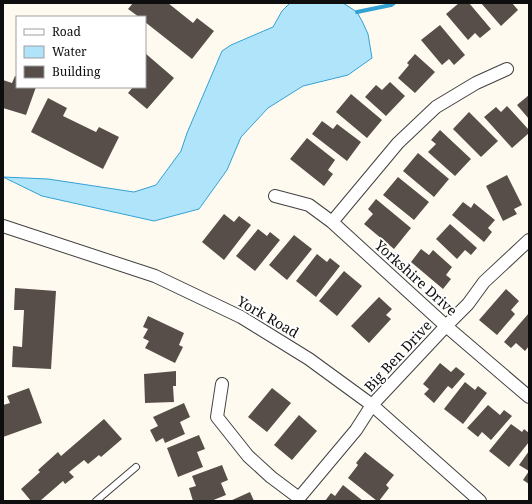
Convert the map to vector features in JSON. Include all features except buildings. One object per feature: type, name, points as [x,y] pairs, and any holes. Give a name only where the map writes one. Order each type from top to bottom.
[{"type":"street","points":[[332,222],[398,143],[436,107],[476,83],[507,69]]},
{"type":"street","name":"Yorkshire Drive","points":[[275,196],[309,205],[332,222],[446,326],[529,398]]},
{"type":"street","name":"York Road","points":[[3,226],[155,276],[241,317],[309,359],[372,405],[480,501]]},
{"type":"street","name":"Big Ben Drive","points":[[298,499],[356,430],[372,405],[468,304],[484,282],[529,240]]},
{"type":"street","points":[[222,384],[217,417],[248,456],[298,499]]},
{"type":"lane","points":[[96,501],[136,466]]},
{"type":"water","points":[[290,3],[343,3],[357,12],[368,34],[372,58],[348,75],[303,86],[268,108],[241,137],[227,170],[199,209],[154,221],[42,196],[3,177],[48,179],[134,192],[156,185],[181,151],[187,133],[222,51],[231,45],[273,27],[282,11]]},
{"type":"waterway","points":[[357,12],[391,5],[394,3]]}]
